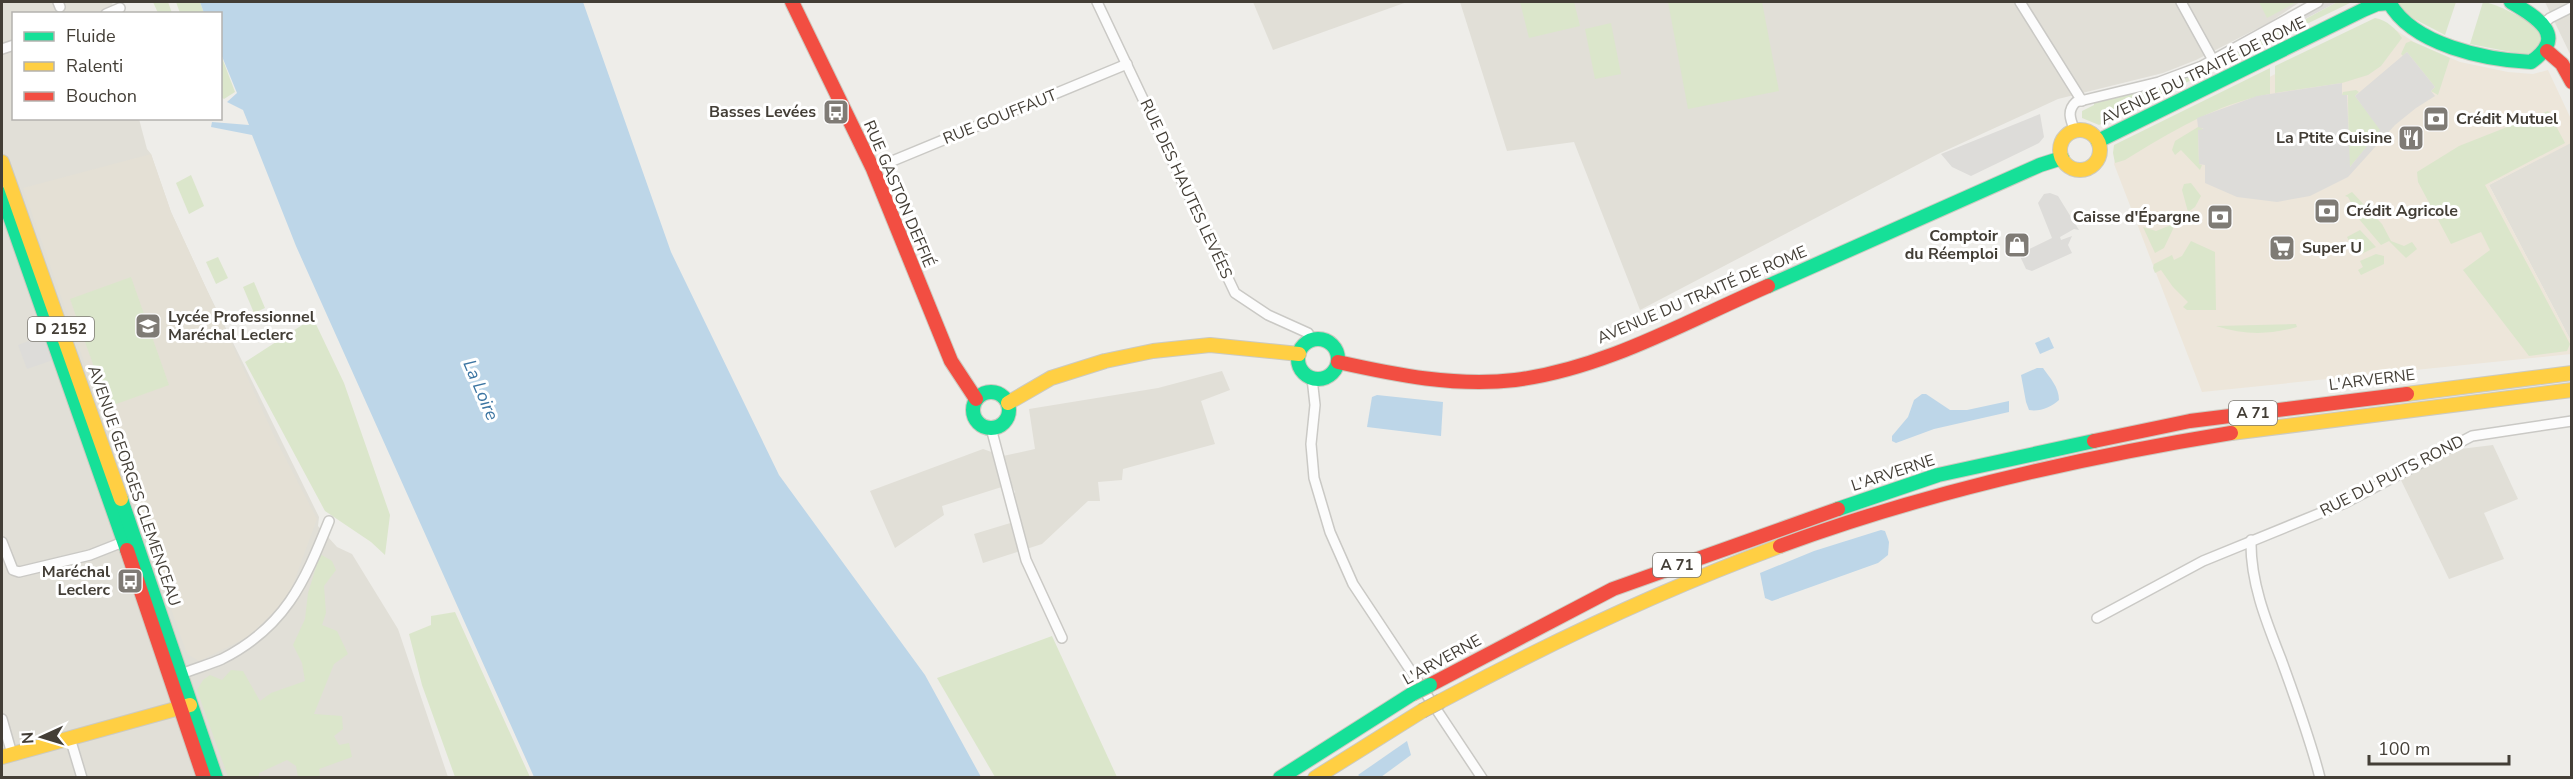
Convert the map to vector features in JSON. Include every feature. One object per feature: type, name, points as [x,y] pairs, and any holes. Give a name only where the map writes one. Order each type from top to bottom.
[{"type":"main road","name":"RUE GASTON DEFFIÉ","points":[[792,2],[873,169],[951,361],[976,399]]},
{"type":"main road","name":"AVENUE DU TRAITÉ DE ROME","points":[[2098,141],[2377,4],[2389,2],[2394,13],[2405,23],[2432,38],[2467,51],[2525,62],[2535,60],[2547,51]]},
{"type":"main road","points":[[2511,2],[2544,23],[2549,39],[2547,51],[2562,64],[2571,82]]},
{"type":"main road","points":[[2075,131],[2090,133],[2098,141],[2100,156],[2091,168],[2076,170],[2066,164],[2062,158],[2062,142],[2075,131]]},
{"type":"main road","name":"AVENUE DU TRAITÉ DE ROME","points":[[1338,362],[1427,380],[1470,382],[1540,376],[1627,348],[2040,165],[2062,158]]},
{"type":"main road","name":"AVENUE GEORGES CLEMENCEAU","points":[[2,162],[4,186],[21,218],[150,579],[176,676],[191,721]]},
{"type":"main road","name":"D 2152","points":[[4,186],[8,230],[123,542]]},
{"type":"main road","points":[[8,230],[21,218]]},
{"type":"main road","points":[[1313,340],[1320,340],[1331,345],[1338,356],[1338,362],[1329,376],[1312,378],[1306,376],[1299,366],[1299,354],[1304,345],[1313,340]]},
{"type":"main road","points":[[1008,403],[1051,378],[1105,361],[1153,351],[1210,345],[1299,354]]},
{"type":"main road","name":"L'ARVERNE","points":[[1280,777],[1412,694],[1613,589],[1748,539],[1938,475],[2038,452],[2190,422],[2571,373]]},
{"type":"main road","name":"L'ARVERNE","points":[[1315,777],[1422,711],[1505,666],[1617,612],[1754,555],[1890,508],[2042,468],[2192,439],[2571,390]]},
{"type":"main road","points":[[992,392],[1001,395],[1008,403],[1009,412],[1006,420],[999,426],[991,428],[982,426],[975,419],[972,408],[976,399],[984,393],[992,392]]},
{"type":"main road","name":"AVENUE GEORGES CLEMENCEAU","points":[[123,542],[164,657],[176,676]]},
{"type":"main road","points":[[7,755],[71,740],[186,707]]},
{"type":"main road","name":"D 2152","points":[[191,721],[204,777]]},
{"type":"main road","name":"D 2152","points":[[191,721],[216,777]]},
{"type":"street","name":"RUE DES HAUTES LEVÉES","points":[[1097,2],[1235,293],[1268,315],[1308,333],[1313,340]]},
{"type":"street","points":[[2020,2],[2084,100]]},
{"type":"street","points":[[2181,2],[2212,60]]},
{"type":"street","points":[[2075,131],[2071,120],[2073,105],[2084,100],[2159,82],[2212,60],[2318,2]]},
{"type":"street","points":[[2544,23],[2571,7]]},
{"type":"street","points":[[111,12],[120,8]]},
{"type":"street","name":"RUE GOUFFAUT","points":[[873,169],[1127,64]]},
{"type":"street","points":[[1312,378],[1315,405],[1311,444],[1314,478],[1330,532],[1353,584],[1482,777]]},
{"type":"street","name":"RUE DU PUITS ROND","points":[[2097,618],[2203,561],[2345,503],[2472,436],[2571,421]]},
{"type":"street","points":[[991,428],[1026,560],[1062,638]]},
{"type":"street","points":[[176,676],[231,654],[264,630],[285,609],[303,580],[329,521]]},
{"type":"street","points":[[2251,540],[2251,564],[2269,631],[2320,777]]},
{"type":"street","points":[[2,542],[13,570],[19,572],[90,555],[123,542]]},
{"type":"street","points":[[2,719],[7,755]]},
{"type":"street","points":[[71,740],[82,777]]},
{"type":"shaded area","points":[[2,2],[112,2],[114,12],[12,12],[12,120],[139,120],[147,149],[151,154],[171,212],[319,517],[318,526],[337,547],[352,554],[398,629],[448,777],[2,778]]},
{"type":"shaded area","points":[[1253,2],[1407,2],[1273,50]]},
{"type":"shaded area","points":[[1460,2],[2300,2],[2270,22],[2196,60],[2163,73],[2058,99],[1938,154],[1640,310],[1574,142],[1507,151]]},
{"type":"shaded area","points":[[2324,2],[2337,2],[2284,30],[2286,23]]},
{"type":"shaded area","points":[[2545,2],[2571,2],[2571,56]]},
{"type":"shaded area","points":[[2380,20],[2414,42],[2460,62],[2508,72],[2533,74],[2548,70],[2571,119],[2571,143],[2489,185],[2571,341],[2571,354],[2202,392],[2114,164],[2116,156]]},
{"type":"shaded area","points":[[2407,52],[2435,87],[2431,91],[2435,96],[2395,125],[2348,177],[2310,196],[2277,202],[2237,197],[2205,183],[2205,165],[2199,164],[2198,130],[2204,129],[2198,127],[2197,118],[2257,96],[2342,83],[2342,95],[2347,95],[2350,167],[2380,130],[2355,96]]},
{"type":"shaded area","points":[[2040,114],[2044,137],[2039,143],[1971,176],[1952,167],[1941,154]]},
{"type":"shaded area","points":[[2571,142],[2571,341],[2489,185]]},
{"type":"shaded area","name":"Lycée Professionnel Maréchal Leclerc","points":[[151,154],[171,212],[276,440],[317,519],[288,598],[248,637],[199,661],[187,654],[23,188]]},
{"type":"shaded area","points":[[2050,193],[2058,196],[2079,230],[2074,229],[2060,237],[2061,240],[2072,236],[2068,245],[2072,253],[2032,271],[2026,269],[2019,254],[2052,238],[2038,203],[2044,194]]},
{"type":"shaded area","points":[[44,335],[53,360],[27,369],[18,345]]},
{"type":"shaded area","points":[[1222,371],[1230,390],[1201,401],[1215,444],[1123,469],[1122,480],[1098,482],[1100,501],[1088,501],[1042,544],[983,563],[974,534],[1017,521],[1011,499],[1015,492],[1011,484],[942,506],[944,515],[895,548],[870,491],[983,449],[1003,456],[1035,449],[1029,409],[1158,388]]},
{"type":"shaded area","points":[[2493,445],[2518,499],[2484,513],[2504,559],[2449,579],[2400,478],[2452,450]]},
{"type":"green space","points":[[153,2],[168,2],[172,12],[158,12]]},
{"type":"green space","points":[[176,2],[200,2],[204,12],[180,12]]},
{"type":"green space","points":[[1520,2],[1574,2],[1580,26],[1529,38]]},
{"type":"green space","points":[[1668,2],[1762,2],[1779,91],[1688,109]]},
{"type":"green space","points":[[2259,2],[2297,2],[2267,18]]},
{"type":"green space","points":[[2337,2],[2352,2],[2099,125],[2082,118],[2082,111],[2094,105],[2094,101],[2215,67],[2234,52],[2286,23],[2285,30]]},
{"type":"green space","points":[[2397,2],[2456,2],[2445,35],[2403,13]]},
{"type":"green space","points":[[2483,2],[2504,9],[2535,27],[2541,38],[2538,49],[2528,54],[2521,54],[2470,44]]},
{"type":"green space","points":[[2375,18],[2391,25],[2402,38],[2381,66],[2368,75],[2342,83],[2275,93],[2275,66]]},
{"type":"green space","points":[[1611,23],[1621,74],[1595,79],[1585,29]]},
{"type":"green space","points":[[2411,41],[2450,58],[2438,95],[2431,91],[2435,87],[2407,52],[2403,56],[2401,54],[2406,43]]},
{"type":"green space","points":[[222,58],[235,92],[224,99],[222,98]]},
{"type":"green space","points":[[2270,68],[2270,94],[2231,105],[2194,120],[2125,160],[2115,163],[2114,145]]},
{"type":"green space","points":[[2356,90],[2359,92],[2355,96],[2381,130],[2349,168],[2348,95],[2342,95],[2343,92]]},
{"type":"green space","points":[[2548,111],[2565,143],[2485,185],[2570,344],[2567,351],[2529,356],[2463,270],[2490,250],[2481,232],[2451,244],[2418,182],[2417,172],[2459,146]]},
{"type":"green space","points":[[2198,127],[2204,130],[2198,130],[2199,164],[2202,165],[2200,170],[2181,150],[2175,155],[2172,150],[2175,141]]},
{"type":"green space","points":[[191,175],[204,206],[189,214],[176,183]]},
{"type":"green space","points":[[2191,183],[2201,196],[2195,207],[2188,212],[2182,190],[2184,184]]},
{"type":"green space","points":[[2352,192],[2382,224],[2391,241],[2404,246],[2412,242],[2417,249],[2406,258],[2389,241],[2381,245],[2353,212],[2355,210],[2348,197],[2345,196]]},
{"type":"green space","points":[[2171,225],[2174,227],[2164,248],[2155,253],[2143,227],[2156,231]]},
{"type":"green space","points":[[2360,230],[2376,247],[2357,256],[2347,237]]},
{"type":"green space","points":[[2191,241],[2215,252],[2216,310],[2187,310],[2183,307],[2188,302],[2161,270],[2155,273],[2153,268],[2154,264],[2172,255],[2174,260],[2182,256]]},
{"type":"green space","points":[[2376,254],[2384,256],[2384,264],[2361,275],[2358,270],[2363,267],[2360,261]]},
{"type":"green space","points":[[218,257],[228,278],[216,284],[206,262]]},
{"type":"green space","points":[[131,277],[169,385],[108,407],[70,299]]},
{"type":"green space","points":[[254,282],[265,308],[254,313],[243,287]]},
{"type":"green space","points":[[313,318],[344,383],[390,515],[385,555],[371,542],[325,511],[245,362]]},
{"type":"green space","points":[[2296,324],[2297,327],[2266,333],[2237,331],[2216,326]]},
{"type":"green space","points":[[320,554],[332,561],[336,570],[324,586],[326,613],[322,625],[337,631],[348,654],[334,664],[314,714],[342,716],[343,729],[334,736],[339,745],[349,743],[352,757],[319,769],[320,777],[298,777],[296,766],[287,760],[259,773],[259,777],[228,777],[197,690],[203,680],[210,675],[222,680],[231,670],[243,671],[260,701],[271,693],[305,681],[302,663],[293,645],[305,619],[308,593]]},
{"type":"green space","points":[[455,612],[530,777],[455,777],[422,685],[409,634],[431,625],[431,616]]},
{"type":"green space","points":[[1052,636],[1117,777],[995,777],[937,678]]},
{"type":"water","name":"La Loire","points":[[200,2],[583,2],[671,252],[779,475],[925,675],[981,777],[534,777],[296,246],[252,135],[211,127],[212,122],[249,125],[243,110],[227,102],[237,93],[222,56],[222,12],[204,12]]},
{"type":"water","points":[[2049,337],[2054,348],[2040,354],[2035,343]]},
{"type":"water","points":[[2037,368],[2043,368],[2051,379],[2059,400],[2045,408],[2029,410],[2021,375]]},
{"type":"water","points":[[1926,394],[1950,410],[1967,410],[2009,401],[2009,412],[1934,429],[1896,443],[1892,441],[1892,436],[1908,417],[1914,400]]},
{"type":"water","points":[[1377,395],[1443,402],[1441,436],[1367,427],[1372,397]]},
{"type":"water","points":[[1881,530],[1885,531],[1889,542],[1888,555],[1878,563],[1772,601],[1765,598],[1760,573],[1814,551]]},
{"type":"water","points":[[1407,741],[1411,755],[1381,777],[1358,775]]},
{"type":"traffic: fast","points":[[2389,2],[2400,17],[2432,39],[2493,58],[2531,62],[2542,53],[2548,36],[2539,21],[2511,2]]},
{"type":"traffic: fast","points":[[2098,141],[2363,10],[2377,4],[2389,3]]},
{"type":"traffic: fast","points":[[1768,286],[2040,165],[2062,158]]},
{"type":"traffic: fast","points":[[2,194],[127,550]]},
{"type":"traffic: fast","points":[[1318,339],[1332,345],[1338,359],[1332,373],[1318,379],[1304,373],[1298,359],[1304,345],[1318,339]]},
{"type":"traffic: fast","points":[[991,392],[1004,397],[1009,410],[1004,423],[991,428],[978,423],[973,410],[978,397],[991,392]]},
{"type":"traffic: fast","points":[[1838,509],[1938,475],[2094,441]]},
{"type":"traffic: fast","points":[[121,499],[216,778]]},
{"type":"traffic: fast","points":[[1412,694],[1430,685]]},
{"type":"traffic: fast","points":[[1280,778],[1412,694]]},
{"type":"traffic: slow","points":[[2080,130],[2094,136],[2100,150],[2094,164],[2080,170],[2066,164],[2060,150],[2066,136],[2080,130]]},
{"type":"traffic: slow","points":[[2,162],[121,499]]},
{"type":"traffic: slow","points":[[1008,403],[1051,378],[1105,361],[1153,351],[1210,345],[1299,354]]},
{"type":"traffic: slow","points":[[2407,394],[2572,373]]},
{"type":"traffic: slow","points":[[2231,433],[2572,390]]},
{"type":"traffic: slow","points":[[1441,701],[1608,618],[1693,580],[1780,546]]},
{"type":"traffic: slow","points":[[1422,711],[1441,701]]},
{"type":"traffic: slow","points":[[2,757],[190,705]]},
{"type":"traffic: slow","points":[[1315,778],[1422,711]]},
{"type":"traffic: jam","points":[[792,2],[873,169],[951,361],[976,399]]},
{"type":"traffic: jam","points":[[2547,51],[2562,64],[2572,82]]},
{"type":"traffic: jam","points":[[1338,362],[1448,381],[1515,380],[1581,366],[1613,355],[1768,286]]},
{"type":"traffic: jam","points":[[2094,441],[2190,421],[2407,394]]},
{"type":"traffic: jam","points":[[1780,546],[1946,493],[2059,466],[2231,433]]},
{"type":"traffic: jam","points":[[1430,685],[1613,589],[1838,509]]},
{"type":"traffic: jam","points":[[127,550],[204,778]]},
{"type":"place","name":"Basses Levées","points":[[836,112]]},
{"type":"place","name":"Crédit Mutuel","points":[[2436,119]]},
{"type":"place","name":"La Ptite Cuisine","points":[[2411,138]]},
{"type":"place","name":"Crédit Agricole","points":[[2327,211]]},
{"type":"place","name":"Caisse d'Épargne","points":[[2220,217]]},
{"type":"place","name":"Comptoir du Réemploi","points":[[2017,245]]},
{"type":"place","name":"Super U","points":[[2282,248]]},
{"type":"place","name":"Lycée Professionnel Maréchal Leclerc","points":[[148,326]]},
{"type":"place","name":"Maréchal Leclerc","points":[[130,581]]}]
